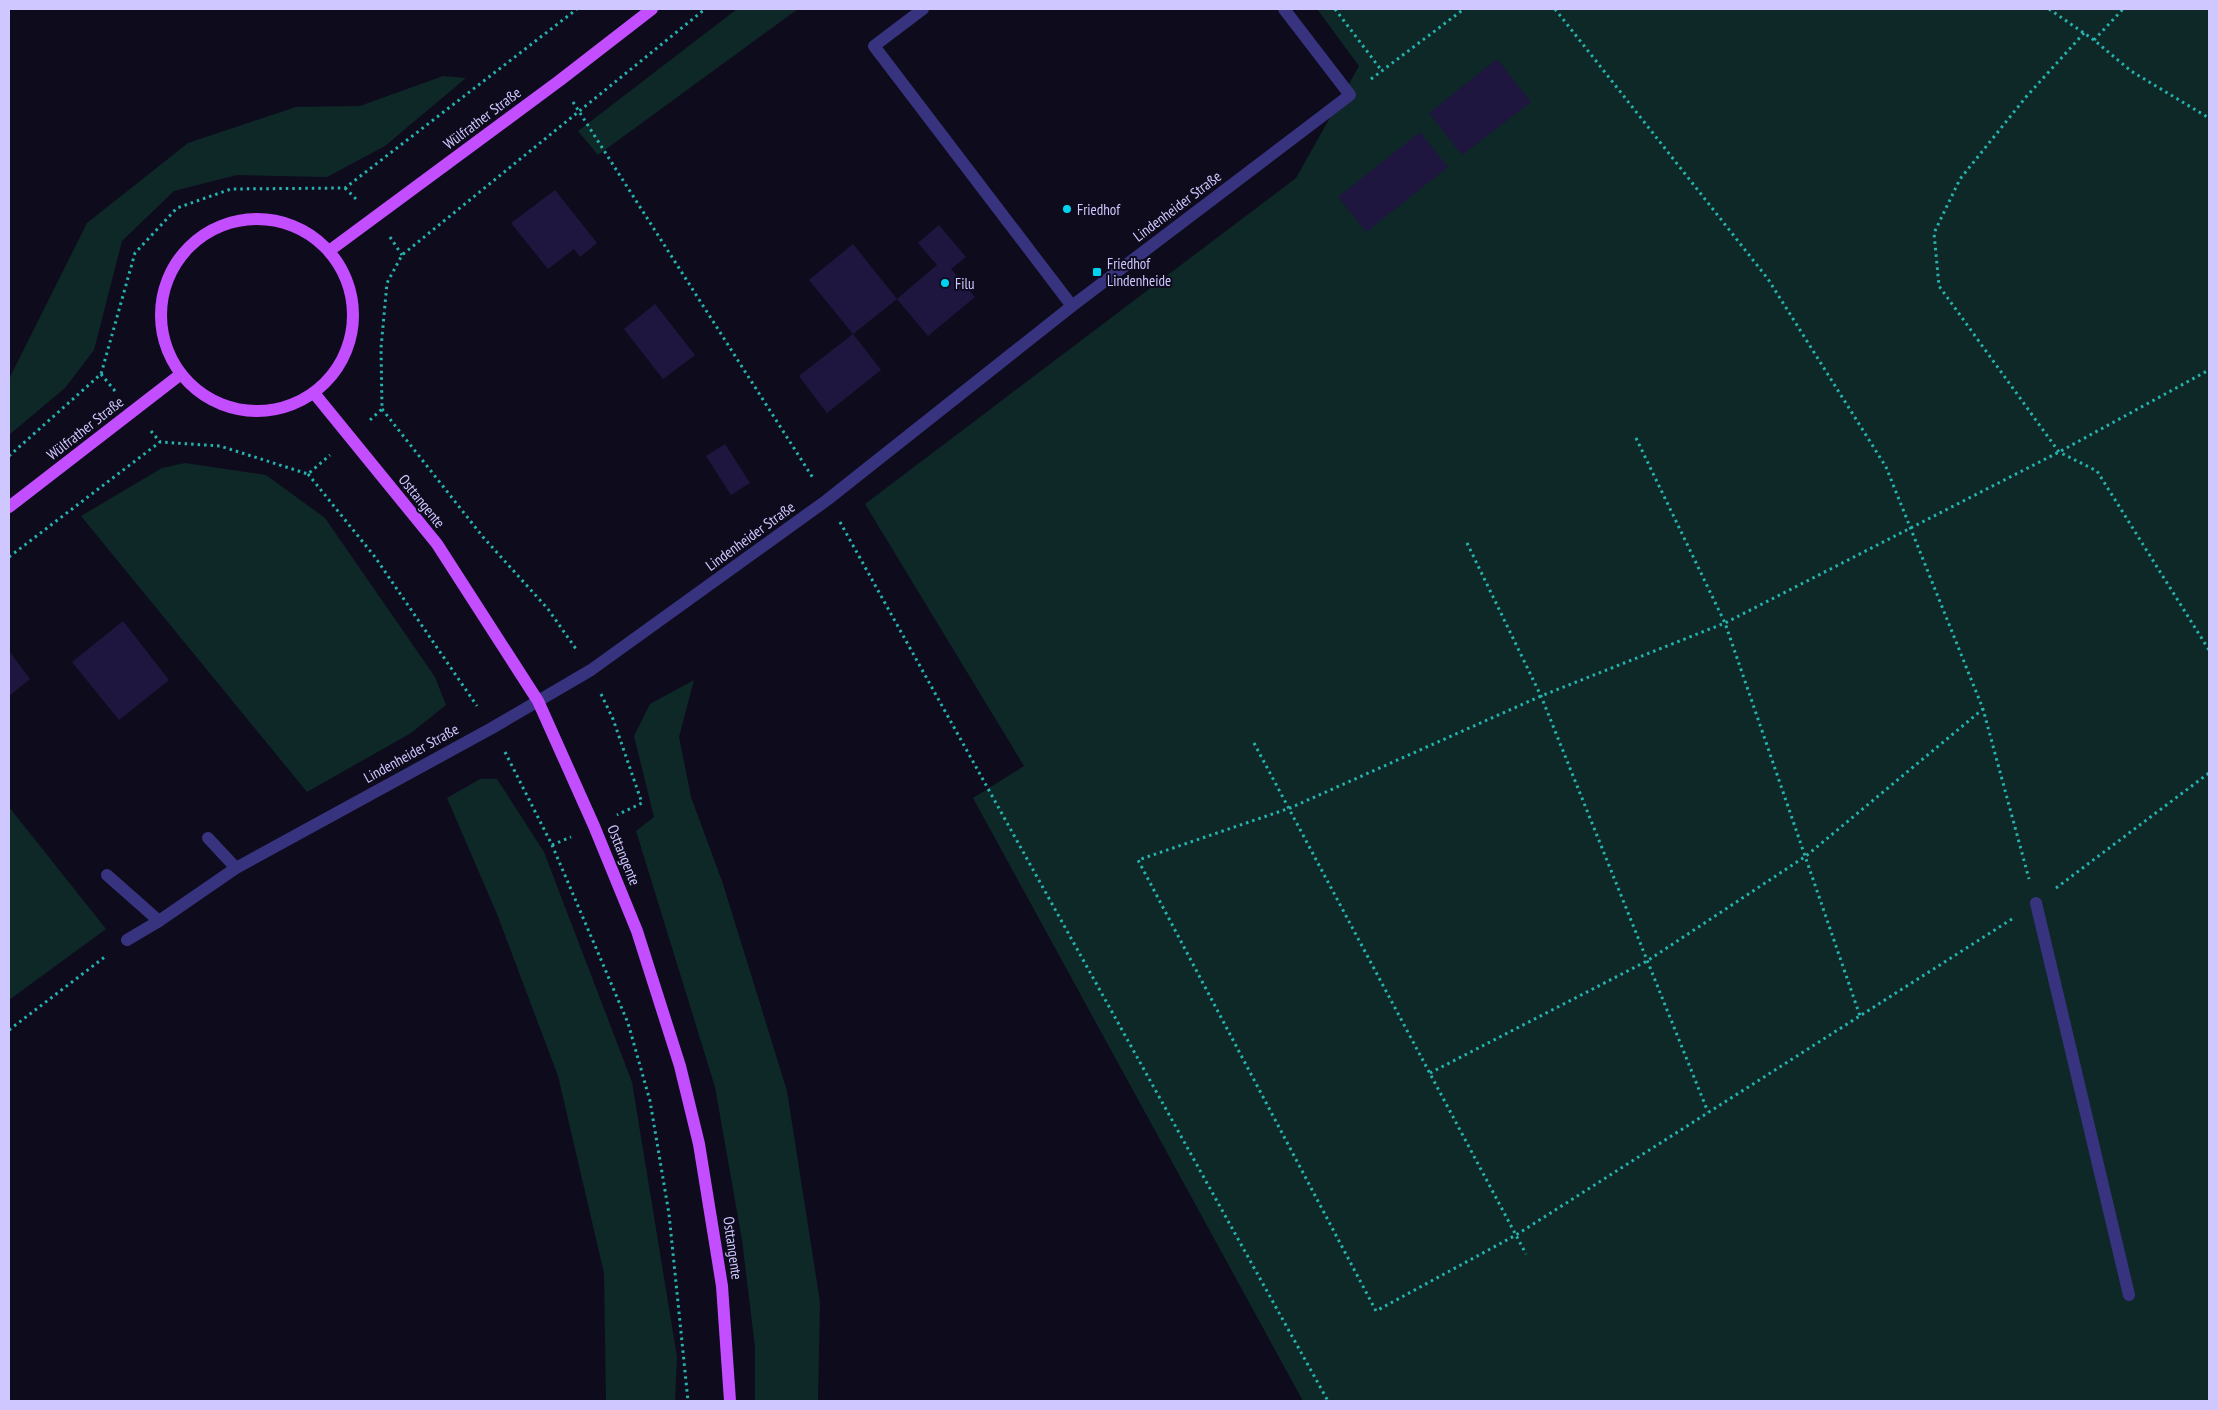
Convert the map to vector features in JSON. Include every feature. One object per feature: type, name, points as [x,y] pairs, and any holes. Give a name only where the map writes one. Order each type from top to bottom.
[{"type":"main road","name":"Wülfrather Straße","points":[[329,251],[559,81],[652,9]]},
{"type":"main road","points":[[272,220],[303,230],[329,251],[346,278],[354,309],[350,341],[337,370],[314,394],[288,407],[259,412],[230,408],[204,396],[181,374],[166,348],[161,315],[166,283],[182,254],[208,232],[238,221],[272,220]]},
{"type":"main road","name":"Wülfrather Straße","points":[[9,507],[181,374]]},
{"type":"main road","name":"Osttangente","points":[[314,394],[437,544],[538,701],[594,826],[637,931],[680,1066],[700,1144],[722,1286],[730,1401]]},
{"type":"street","points":[[923,9],[874,46],[1072,306]]},
{"type":"street","points":[[1284,9],[1350,95]]},
{"type":"street","name":"Lindenheider Straße","points":[[127,940],[159,921],[236,868],[492,728],[591,670],[827,500],[1072,306],[1350,95]]},
{"type":"street","points":[[208,838],[236,868]]},
{"type":"street","points":[[107,875],[159,921]]},
{"type":"street","points":[[2036,904],[2129,1295]]},
{"type":"path","points":[[9,456],[101,374],[135,253],[177,208],[231,189],[345,188],[577,9]]},
{"type":"path","points":[[552,845],[642,803],[613,720],[591,670],[548,609],[483,537],[382,409],[381,348],[388,283],[402,255],[705,9]]},
{"type":"path","points":[[1335,9],[1382,71]]},
{"type":"path","points":[[1350,95],[1464,9]]},
{"type":"path","points":[[1554,9],[1768,279],[1886,467],[1983,709],[2036,904]]},
{"type":"path","points":[[2049,9],[2094,40],[2131,71],[2209,118]]},
{"type":"path","points":[[2094,40],[2123,9]]},
{"type":"path","points":[[2084,33],[2026,97],[1960,179],[1934,233],[1939,286],[2058,452],[2096,471],[2209,650]]},
{"type":"path","points":[[559,81],[580,111],[827,500],[1328,1401]]},
{"type":"path","points":[[2209,370],[2058,452],[1725,623],[1541,696],[1290,808],[1138,860],[1376,1311],[1516,1234],[2036,904],[2209,773]]},
{"type":"path","points":[[308,474],[382,409]]},
{"type":"path","points":[[1636,438],[1725,623],[1860,1016]]},
{"type":"path","points":[[9,558],[160,442],[220,446],[308,474],[375,557],[492,728],[552,845],[628,1023],[650,1101],[669,1214],[688,1401]]},
{"type":"path","points":[[1467,543],[1541,696],[1708,1112]]},
{"type":"path","points":[[1430,1074],[1647,961],[1806,856],[1983,709]]},
{"type":"path","points":[[1254,743],[1526,1254]]},
{"type":"path","points":[[9,1030],[127,940]]},
{"type":"green space","points":[[737,9],[798,9],[598,155],[578,131]]},
{"type":"green space","points":[[1317,9],[2209,9],[2209,1401],[1303,1401],[973,798],[1024,766],[865,504],[1296,178],[1359,66]]},
{"type":"green space","points":[[443,76],[466,78],[385,146],[327,177],[237,175],[174,191],[122,241],[94,350],[65,388],[9,435],[9,379],[87,223],[188,143],[296,107],[360,106]]},
{"type":"green space","points":[[185,463],[266,475],[325,518],[435,677],[446,705],[411,733],[307,792],[81,516],[162,468]]},
{"type":"green space","points":[[694,680],[679,737],[691,797],[723,884],[787,1091],[820,1302],[818,1401],[755,1401],[755,1347],[742,1240],[715,1087],[636,831],[654,817],[634,736],[650,704]]},
{"type":"green space","points":[[480,779],[497,779],[544,852],[632,1082],[677,1357],[675,1401],[606,1401],[604,1273],[558,1076],[497,914],[447,798]]},
{"type":"green space","points":[[9,807],[106,929],[9,1000]]},
{"type":"building","points":[[1497,59],[1531,102],[1462,155],[1429,113]]},
{"type":"building","points":[[1420,132],[1448,167],[1366,232],[1338,197]]},
{"type":"building","points":[[555,190],[597,243],[580,257],[574,249],[548,269],[511,223]]},
{"type":"building","points":[[939,225],[966,257],[951,269],[975,297],[928,336],[897,299],[937,265],[918,243]]},
{"type":"building","points":[[853,244],[897,299],[853,334],[809,280]]},
{"type":"building","points":[[655,304],[695,355],[663,379],[624,329]]},
{"type":"building","points":[[853,334],[881,370],[827,413],[799,376]]},
{"type":"building","points":[[725,444],[750,483],[731,495],[706,456]]},
{"type":"building","points":[[123,621],[169,680],[119,720],[72,662]]},
{"type":"building","points":[[9,651],[30,679],[9,696]]},
{"type":"place","name":"Friedhof","points":[[1067,209]]},
{"type":"place","name":"Friedhof Lindenheide","points":[[1097,272]]},
{"type":"place","name":"Filu","points":[[945,283]]}]
